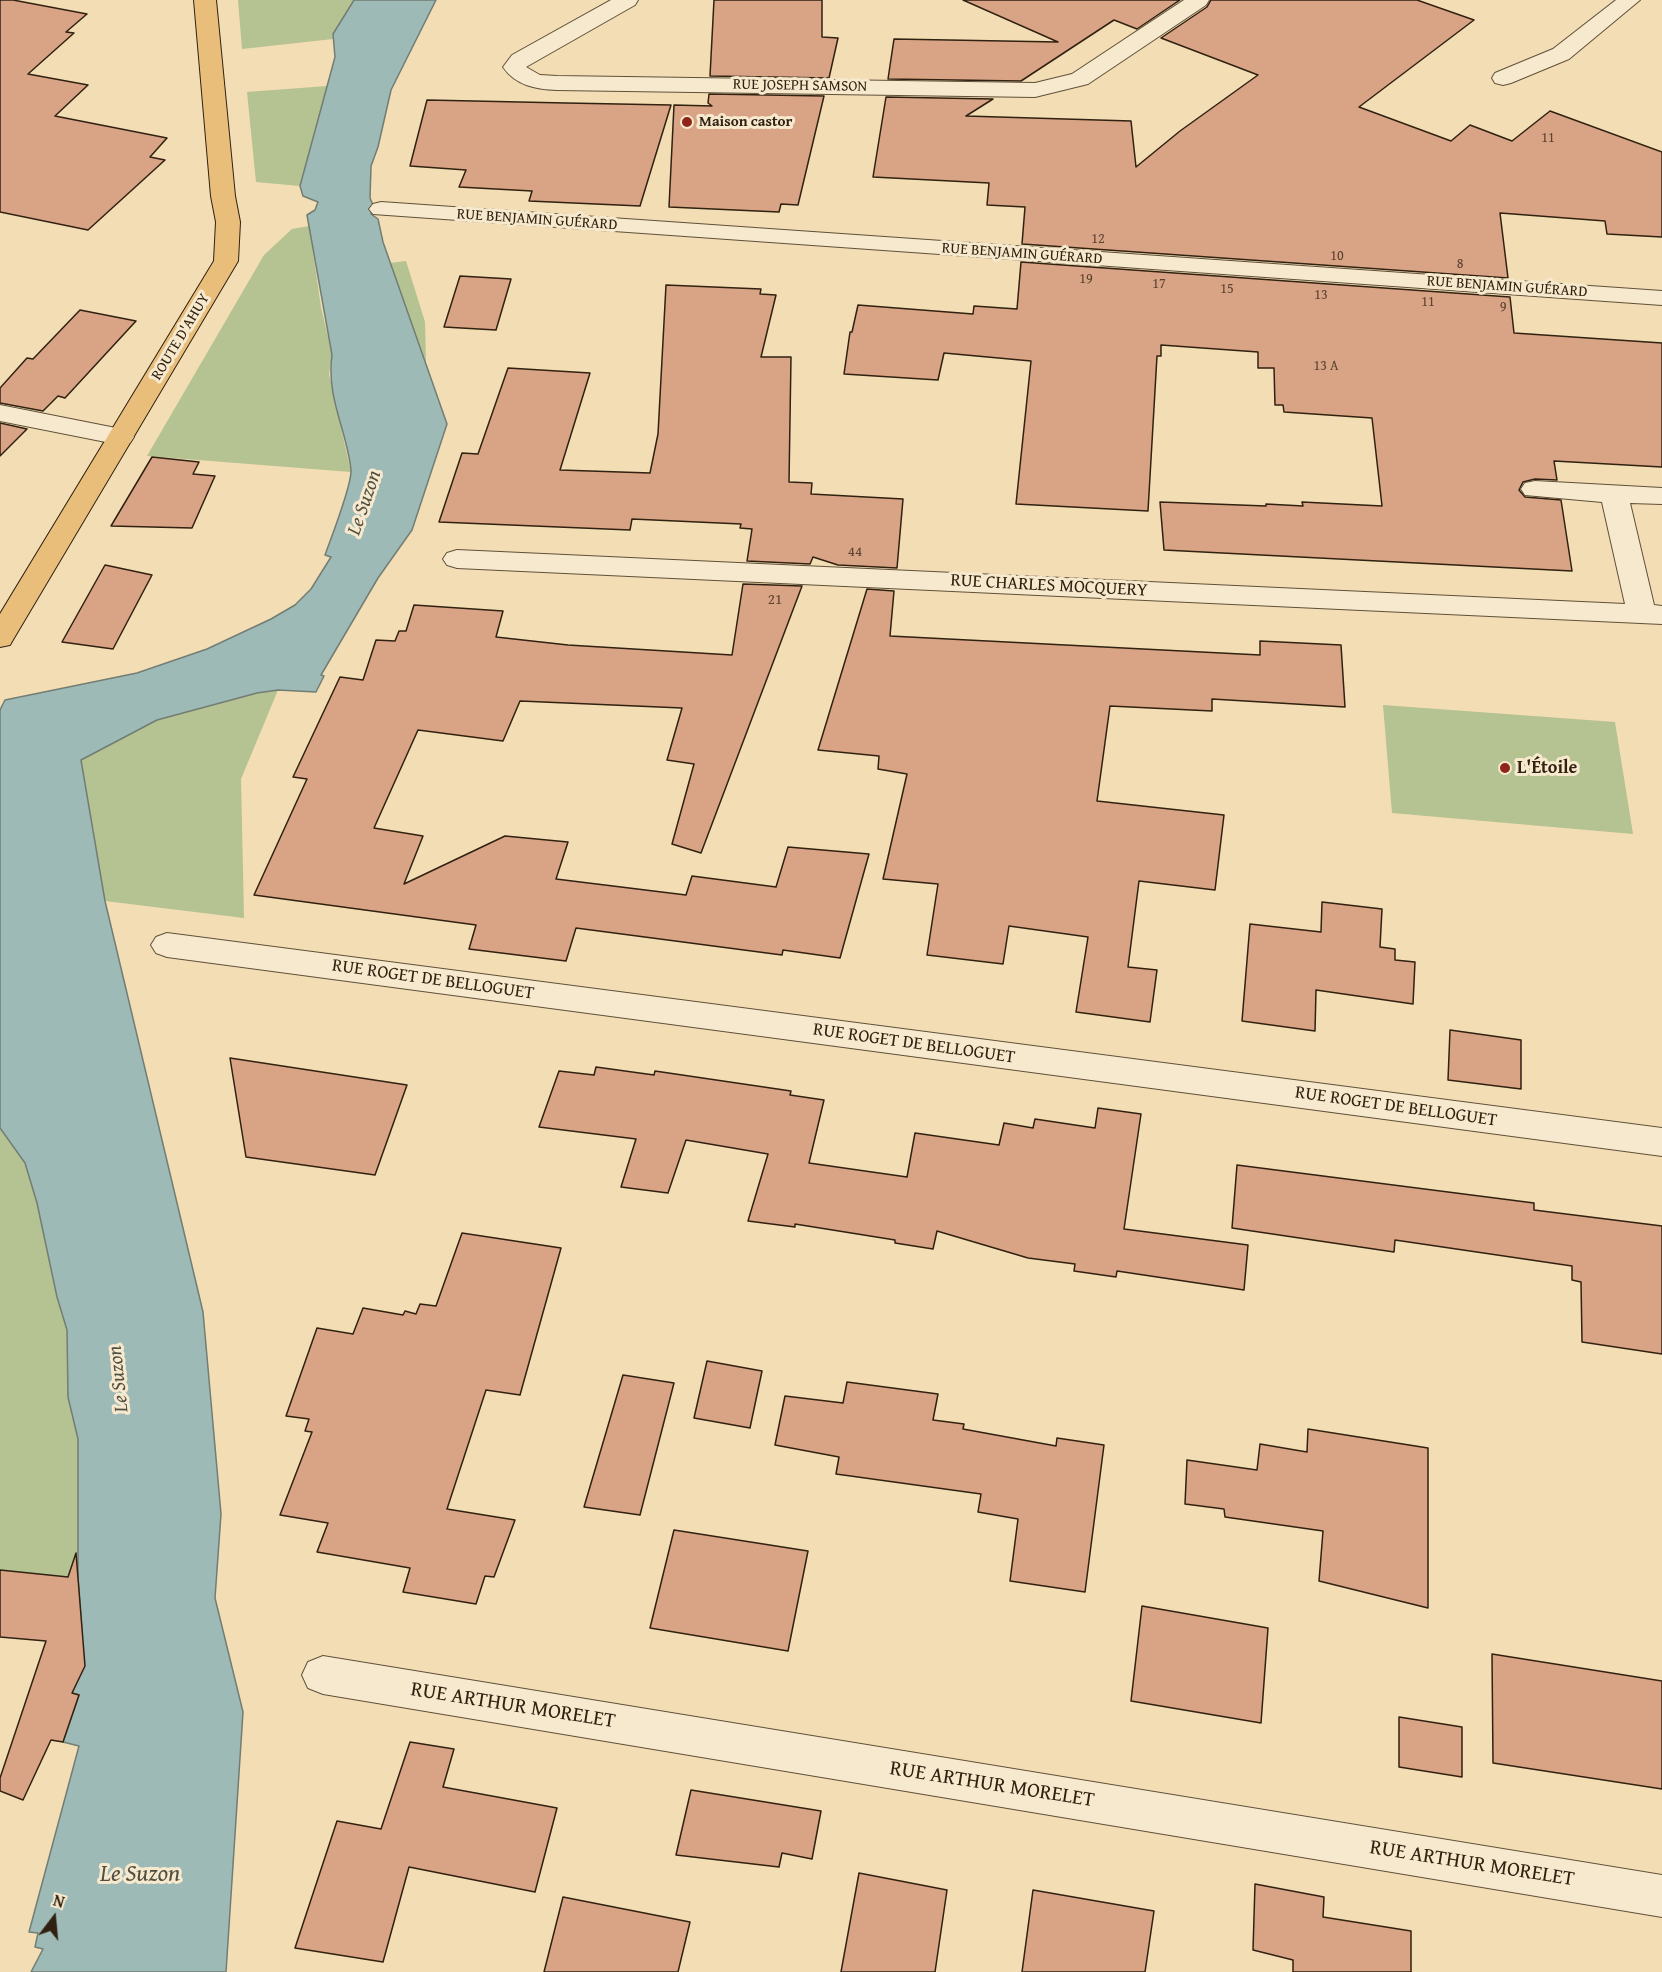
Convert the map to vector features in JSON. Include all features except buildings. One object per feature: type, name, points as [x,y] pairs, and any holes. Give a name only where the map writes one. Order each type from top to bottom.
[{"type":"main road","name":"ROUTE D'AHUY","points":[[0,638],[226,261],[228,222],[223,196],[205,0]]},
{"type":"street","name":"RUE JOSEPH SAMSON","points":[[627,0],[520,60],[514,67],[520,74],[532,81],[557,83],[1035,90],[1061,86],[1080,79],[1198,0]]},
{"type":"street","points":[[1503,78],[1561,54],[1629,0]]},
{"type":"street","name":"RUE BENJAMIN GUÉRARD","points":[[381,209],[1662,298]]},
{"type":"street","points":[[0,413],[122,437]]},
{"type":"street","points":[[1535,489],[1662,496]]},
{"type":"street","name":"RUE CHARLES MOCQUERY","points":[[457,559],[1651,614],[1614,494]]},
{"type":"street","name":"RUE ROGET DE BELLOGUET","points":[[167,945],[1662,1142]]},
{"type":"street","name":"RUE ARTHUR MORELET","points":[[323,1675],[1662,1896]]},
{"type":"green space","points":[[238,0],[354,0],[333,34],[333,39],[242,49]]},
{"type":"green space","points":[[327,86],[300,186],[256,182],[247,92]]},
{"type":"green space","points":[[309,226],[321,307],[332,355],[329,374],[351,472],[147,456],[264,255],[292,229]]},
{"type":"green space","points":[[406,261],[425,322],[426,363],[390,263]]},
{"type":"green space","points":[[278,690],[241,779],[244,918],[105,901],[81,759],[157,720],[257,693]]},
{"type":"green space","points":[[1383,705],[1615,722],[1633,834],[1392,813]]},
{"type":"green space","points":[[0,1128],[25,1164],[37,1203],[57,1297],[67,1330],[78,1439],[78,1578],[0,1570]]},
{"type":"water","name":"Le Suzon","points":[[354,0],[436,0],[391,90],[378,147],[371,166],[370,198],[373,205],[371,214],[378,219],[383,242],[447,424],[412,530],[378,578],[321,675],[324,676],[316,692],[278,690],[257,693],[157,720],[81,760],[105,901],[203,1312],[221,1514],[215,1598],[243,1712],[226,1972],[31,1972],[43,1949],[35,1947],[38,1933],[29,1932],[79,1746],[63,1742],[79,1695],[72,1693],[77,1681],[82,1633],[78,1578],[78,1439],[68,1397],[67,1330],[57,1297],[37,1203],[25,1163],[0,1128],[0,710],[5,700],[137,673],[207,649],[295,605],[311,589],[331,557],[325,555],[345,499],[351,470],[346,441],[334,400],[332,355],[307,215],[315,210],[318,202],[303,196],[300,186],[335,57],[333,34]]},
{"type":"place","name":"Maison castor","points":[[687,122]]},
{"type":"place","name":"L'Étoile","points":[[1505,768]]}]
